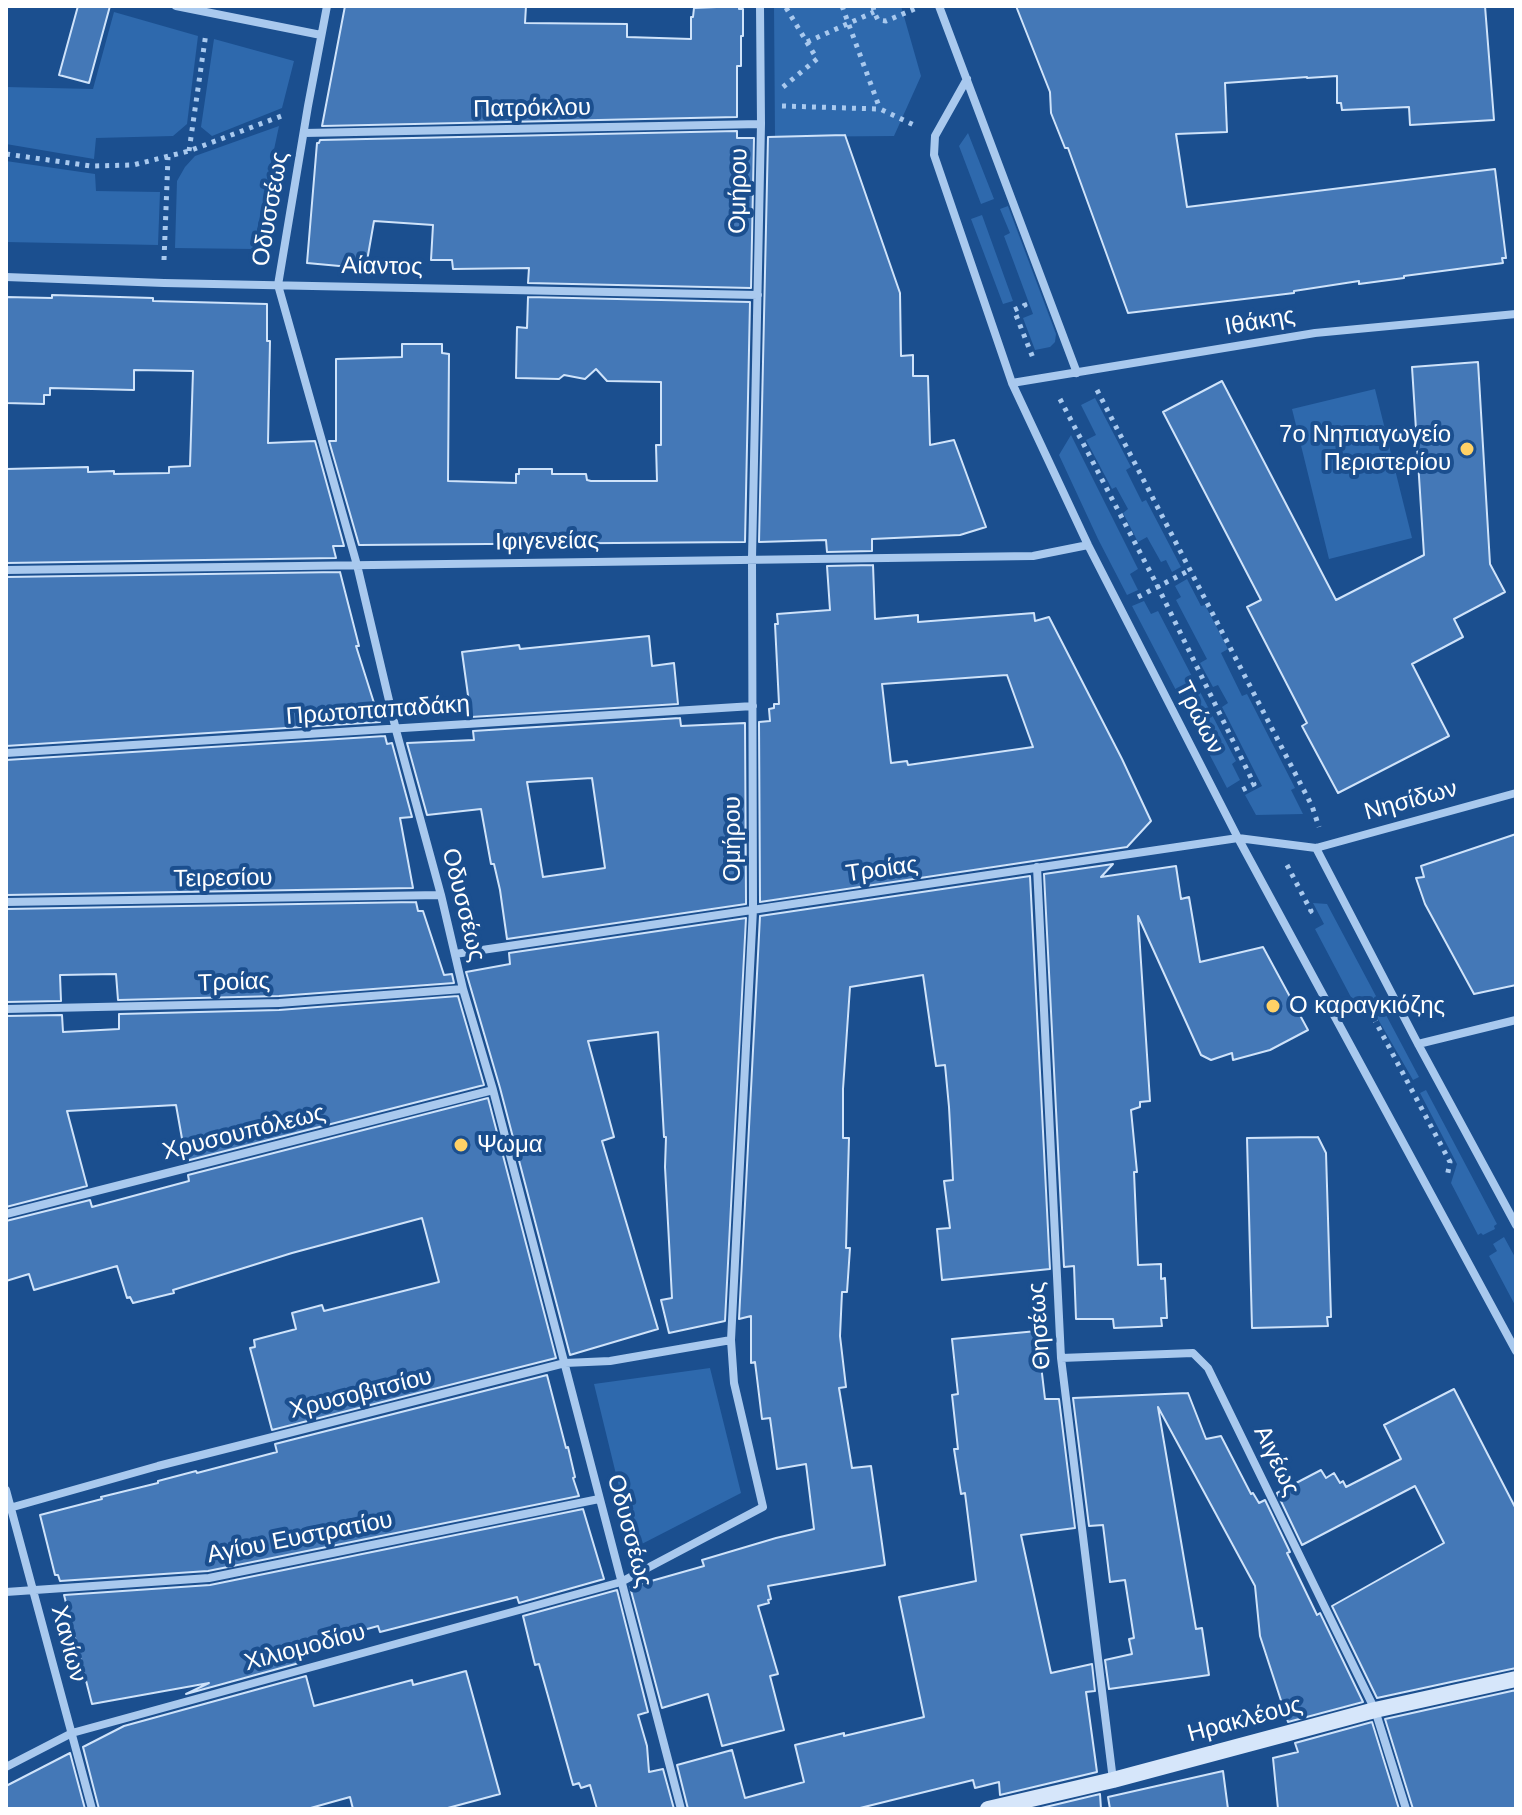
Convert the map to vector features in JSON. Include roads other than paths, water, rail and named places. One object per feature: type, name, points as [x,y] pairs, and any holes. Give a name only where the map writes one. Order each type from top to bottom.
[{"type":"street","points":[[176,6],[210,10],[321,35]]},
{"type":"street","name":"Οδυσσέως","points":[[327,6],[278,285],[357,565],[463,989],[493,1090],[681,1809]]},
{"type":"street","name":"Ομήρου","points":[[621,1582],[763,1507],[734,1383],[731,1340],[753,909],[752,558],[761,124],[760,6]]},
{"type":"street","points":[[939,6],[1077,373]]},
{"type":"street","name":"Τρώων","points":[[967,79],[935,136],[934,155],[1012,383],[1088,545],[1238,838],[1516,1351]]},
{"type":"street","name":"Πατρόκλου","points":[[304,133],[761,124]]},
{"type":"street","name":"Αίαντος","points":[[6,277],[758,295]]},
{"type":"street","name":"Ιθάκης","points":[[1012,383],[1315,333],[1516,314]]},
{"type":"street","name":"Ιφιγενείας","points":[[6,570],[1033,556],[1088,545]]},
{"type":"street","name":"Πρωτοπαπαδάκη","points":[[6,753],[753,706]]},
{"type":"street","name":"Νησίδων","points":[[1316,848],[1516,793]]},
{"type":"street","name":"Τροίας","points":[[455,954],[1238,838],[1316,848]]},
{"type":"street","points":[[1316,848],[1516,1225]]},
{"type":"street","name":"Θησέως","points":[[1037,867],[1061,1358],[1113,1780]]},
{"type":"street","name":"Τειρεσίου","points":[[6,902],[441,895]]},
{"type":"street","name":"Τροίας","points":[[6,1009],[279,1003],[463,989]]},
{"type":"street","points":[[1418,1044],[1516,1020]]},
{"type":"street","name":"Χρυσουπόλεως","points":[[6,1214],[493,1090]]},
{"type":"street","name":"Χρυσοβιτσίου","points":[[8,1508],[158,1466],[565,1363],[610,1361],[731,1340]]},
{"type":"street","name":"Αιγέως","points":[[1061,1358],[1193,1353],[1208,1368],[1375,1710],[1406,1809]]},
{"type":"street","name":"Χανίων","points":[[6,1490],[8,1508],[92,1809]]},
{"type":"street","name":"Αγίου Ευστρατίου","points":[[6,1592],[209,1578],[599,1499]]},
{"type":"street","name":"Χιλιομοδίου","points":[[6,1767],[72,1733],[621,1582]]},
{"type":"street","name":"Ηρακλέους","points":[[988,1809],[1113,1780],[1375,1710],[1516,1679]]},
{"type":"place","name":"7ο Νηπιαγωγείο Περιστερίου","points":[[1467,449]]},
{"type":"place","name":"Ο καραγκιόζης","points":[[1273,1006]]},
{"type":"place","name":"Ψωμα","points":[[461,1145]]}]
